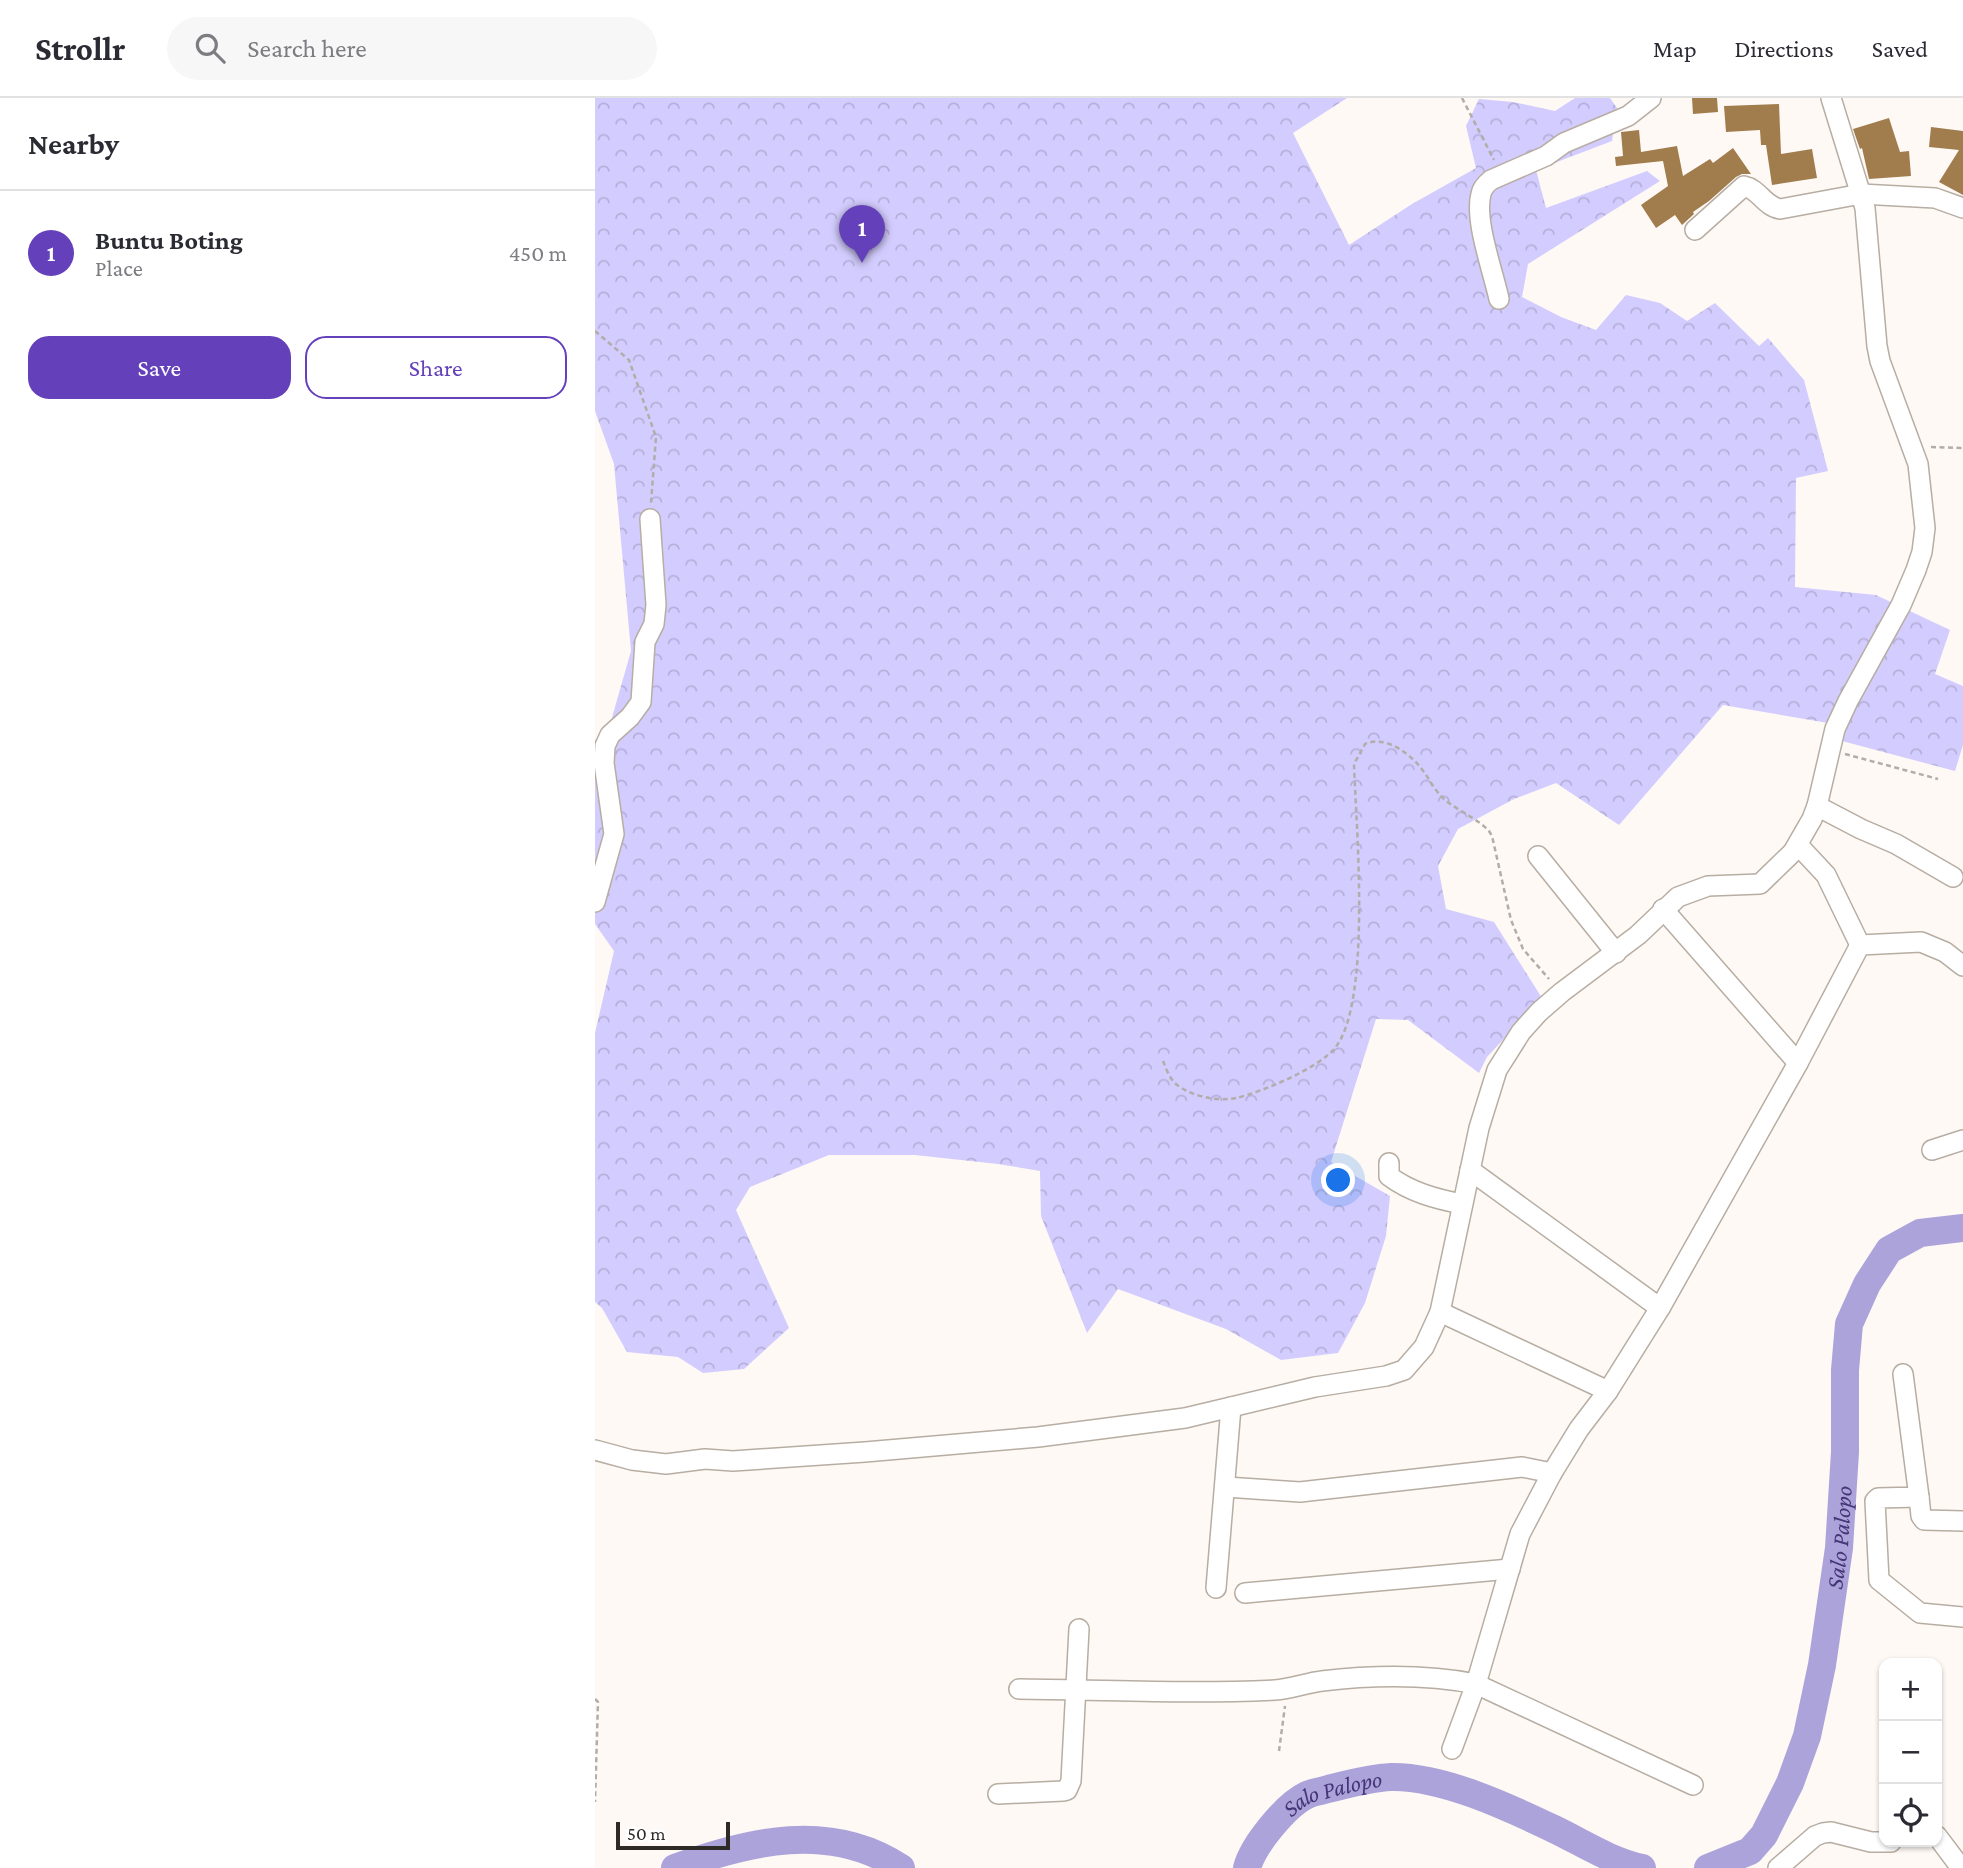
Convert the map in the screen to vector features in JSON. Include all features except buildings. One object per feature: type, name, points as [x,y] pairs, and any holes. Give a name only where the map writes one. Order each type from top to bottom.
[{"type":"street","points":[[1499,299],[1480,220],[1481,193],[1484,187],[1491,180],[1546,156],[1565,143],[1628,116],[1651,98]]},
{"type":"street","points":[[595,1450],[632,1460],[663,1464],[705,1459],[733,1461],[865,1452],[1127,1426],[1185,1418],[1315,1387],[1398,1373],[1408,1367],[1424,1347],[1440,1312],[1469,1170],[1492,1084],[1503,1059],[1530,1021],[1562,992],[1638,935],[1678,897],[1700,887],[1762,883],[1798,845],[1817,806],[1835,729],[1901,605],[1922,552],[1924,505],[1913,447],[1877,346],[1865,208],[1831,98]]},
{"type":"street","points":[[1695,230],[1744,186],[1750,187],[1772,208],[1780,209],[1861,194],[1935,198],[1961,205]]},
{"type":"street","points":[[595,901],[614,834],[604,763],[605,746],[610,735],[630,717],[641,702],[645,642],[654,624],[656,606],[650,519]]},
{"type":"street","points":[[1817,806],[1896,844],[1953,877]]},
{"type":"street","points":[[1798,845],[1826,875],[1860,945]]},
{"type":"street","points":[[1538,856],[1616,953]]},
{"type":"street","points":[[1663,909],[1798,1063]]},
{"type":"street","points":[[1860,945],[1921,942],[1945,952],[1963,966]]},
{"type":"street","points":[[1452,1749],[1476,1684],[1520,1534],[1579,1429],[1608,1391],[1660,1308],[1798,1063],[1860,945]]},
{"type":"street","points":[[1932,1150],[1963,1140]]},
{"type":"street","points":[[1389,1163],[1389,1176],[1397,1182],[1432,1197],[1462,1204]]},
{"type":"street","points":[[1469,1170],[1660,1308]]},
{"type":"street","points":[[1440,1312],[1608,1391]]},
{"type":"street","points":[[1903,1374],[1921,1516],[1924,1520],[1963,1521]]},
{"type":"street","points":[[1216,1588],[1231,1407]]},
{"type":"street","points":[[1226,1487],[1300,1492],[1522,1467],[1552,1473]]},
{"type":"street","points":[[1919,1497],[1878,1498],[1875,1501],[1879,1580],[1897,1597],[1922,1614],[1963,1617]]},
{"type":"street","points":[[1245,1593],[1510,1569]]},
{"type":"street","points":[[998,1794],[1067,1790],[1071,1782],[1079,1629]]},
{"type":"street","points":[[1019,1689],[1234,1691],[1287,1689],[1322,1681],[1391,1676],[1449,1679],[1476,1684],[1693,1785]]},
{"type":"street","points":[[1778,1868],[1815,1836],[1823,1833],[1831,1832],[1871,1843],[1879,1843]]},
{"type":"street","points":[[1942,1843],[1961,1868]]},
{"type":"path","points":[[1462,98],[1501,176]]},
{"type":"path","points":[[595,331],[629,360],[656,437],[650,519]]},
{"type":"path","points":[[1913,447],[1963,448]]},
{"type":"path","points":[[1163,1060],[1177,1085],[1199,1095],[1228,1100],[1274,1086],[1329,1054],[1340,1040],[1350,1019],[1358,938],[1354,764],[1365,744],[1375,740],[1400,750],[1420,766],[1443,799],[1489,831],[1511,920],[1523,949],[1562,992]]},
{"type":"path","points":[[1828,750],[1938,779]]},
{"type":"path","points":[[1279,1751],[1287,1689]]},
{"type":"path","points":[[595,1699],[598,1702],[599,1716],[595,1802]]},
{"type":"green space","points":[[595,98],[1347,98],[1293,133],[1349,245],[1412,204],[1476,168],[1466,126],[1479,99],[1513,102],[1555,111],[1575,98],[1610,98],[1617,108],[1612,141],[1536,170],[1546,208],[1647,171],[1660,181],[1528,264],[1522,297],[1561,317],[1596,330],[1626,295],[1660,303],[1687,321],[1715,303],[1759,346],[1768,338],[1804,380],[1828,471],[1796,478],[1795,587],[1876,595],[1950,630],[1935,674],[1963,686],[1963,745],[1955,771],[1842,741],[1828,723],[1723,705],[1619,825],[1556,783],[1514,799],[1458,829],[1438,866],[1446,909],[1494,922],[1542,998],[1487,1057],[1479,1073],[1408,1020],[1376,1019],[1331,1162],[1390,1196],[1386,1236],[1365,1303],[1338,1353],[1281,1360],[1226,1329],[1118,1289],[1087,1333],[1041,1216],[1040,1171],[915,1155],[829,1155],[750,1187],[736,1210],[789,1328],[744,1369],[703,1373],[678,1357],[627,1352],[602,1308],[595,1302],[595,1033],[614,951],[595,924],[595,740],[607,735],[631,651],[614,464],[595,411]]},
{"type":"waterway","name":"Salo Palopo","points":[[1708,1868],[1750,1851],[1764,1835],[1790,1783],[1807,1736],[1822,1665],[1839,1548],[1849,1324],[1867,1284],[1889,1250],[1920,1233],[1963,1228]]},
{"type":"waterway","name":"Salo Palopo","points":[[1247,1868],[1263,1837],[1280,1816],[1299,1800],[1312,1793],[1343,1785],[1391,1777],[1432,1782],[1474,1794],[1536,1820],[1608,1856],[1642,1868]]},
{"type":"waterway","name":"Salo Palopo","points":[[675,1868],[732,1850],[789,1840],[846,1844],[874,1853],[901,1868]]},
{"type":"place","name":"Buntu Boting","points":[[862,263]]}]
